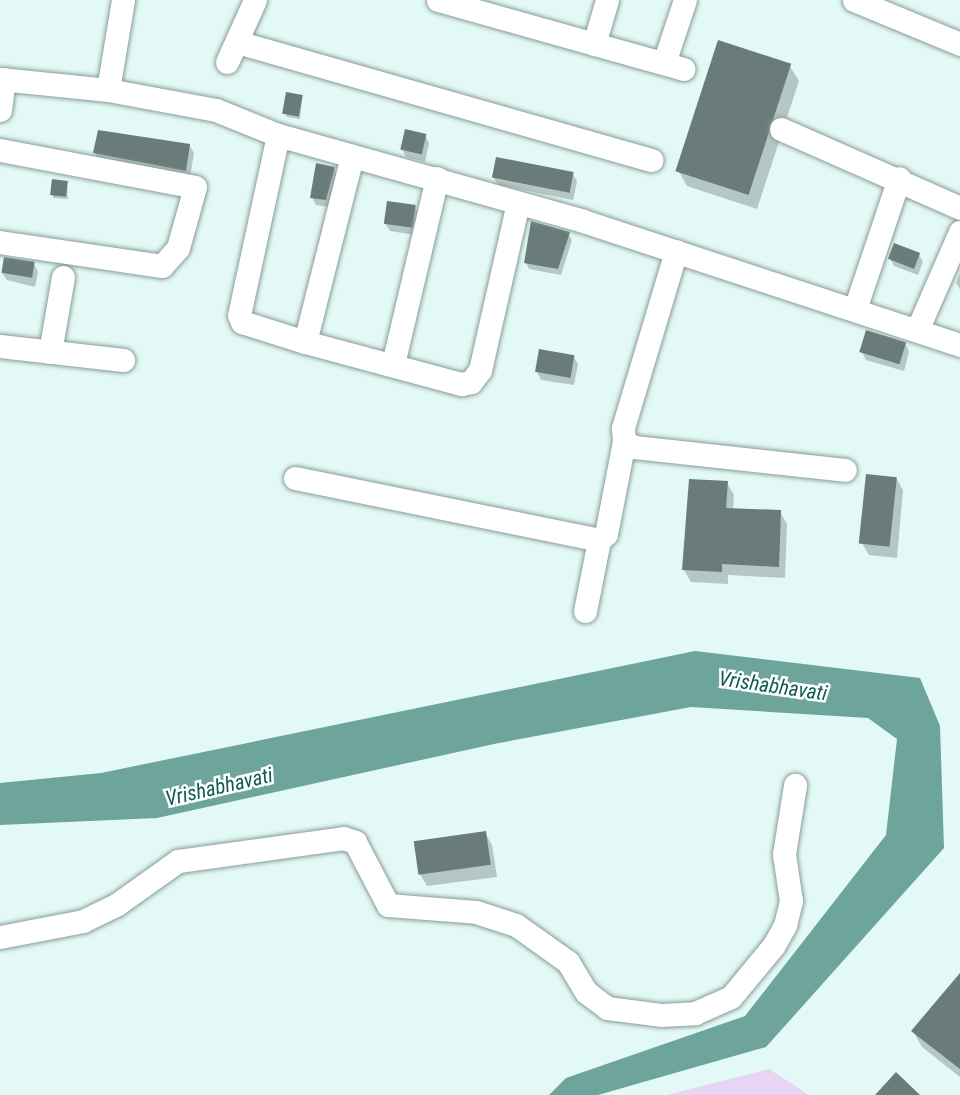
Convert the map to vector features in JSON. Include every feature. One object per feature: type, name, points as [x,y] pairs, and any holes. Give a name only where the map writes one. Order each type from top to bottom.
[{"type":"street","points":[[108,90],[123,0]]},
{"type":"street","points":[[256,0],[232,52],[652,160]]},
{"type":"street","points":[[438,0],[673,66],[685,0]]},
{"type":"street","points":[[594,44],[607,0]]},
{"type":"street","points":[[854,0],[960,44]]},
{"type":"street","points":[[0,110],[2,79],[108,90],[216,110],[278,135],[518,202],[918,328],[960,345]]},
{"type":"street","points":[[781,129],[899,178],[960,208]]},
{"type":"street","points":[[278,135],[239,315],[242,322],[305,342],[461,384],[477,377],[518,202]]},
{"type":"street","points":[[0,150],[195,187],[178,248],[162,266],[0,242]]},
{"type":"street","points":[[305,342],[352,156]]},
{"type":"street","points":[[393,364],[437,178]]},
{"type":"street","points":[[855,309],[899,178]]},
{"type":"street","points":[[918,328],[960,232]]},
{"type":"street","points":[[585,611],[599,540],[606,534],[624,441],[623,428],[676,251]]},
{"type":"street","points":[[50,352],[63,277]]},
{"type":"street","points":[[0,346],[123,360]]},
{"type":"street","points":[[624,441],[634,447],[845,470]]},
{"type":"street","points":[[295,478],[599,540]]},
{"type":"street","points":[[0,937],[83,921],[116,905],[178,861],[343,838],[355,842],[388,905],[476,912],[516,925],[568,962],[586,992],[607,1008],[661,1015],[695,1013],[731,997],[774,945],[785,925],[791,901],[784,853],[795,785]]},
{"type":"shaded area","points":[[769,1069],[809,1095],[667,1095]]},
{"type":"water","name":"Vrishabhavati","points":[[695,651],[920,678],[940,726],[944,848],[766,1047],[598,1095],[549,1095],[566,1078],[745,1016],[886,835],[897,739],[868,718],[691,707],[494,744],[157,818],[0,825],[0,783],[101,773]]},
{"type":"building","points":[[718,40],[791,64],[749,195],[675,171]]},
{"type":"building","points":[[286,92],[303,95],[299,117],[282,114]]},
{"type":"building","points":[[405,129],[426,134],[422,154],[400,149]]},
{"type":"building","points":[[98,130],[190,144],[186,171],[93,153]]},
{"type":"building","points":[[496,157],[574,172],[570,193],[492,178]]},
{"type":"building","points":[[316,163],[335,167],[326,200],[310,198]]},
{"type":"building","points":[[52,179],[68,181],[66,197],[50,195]]},
{"type":"building","points":[[387,201],[416,205],[413,228],[384,224]]},
{"type":"building","points":[[531,221],[570,232],[558,269],[524,263]]},
{"type":"building","points":[[894,243],[920,253],[914,269],[888,259]]},
{"type":"building","points":[[4,257],[35,262],[32,278],[1,273]]},
{"type":"building","points":[[866,330],[906,342],[899,364],[859,352]]},
{"type":"building","points":[[539,349],[574,355],[570,378],[535,372]]},
{"type":"building","points":[[866,474],[897,477],[890,547],[859,544]]},
{"type":"building","points":[[689,479],[728,481],[726,508],[781,510],[779,567],[722,564],[722,572],[682,570]]},
{"type":"building","points":[[486,831],[491,865],[418,875],[414,841]]},
{"type":"building","points":[[960,973],[960,1069],[911,1031]]},
{"type":"building","points":[[896,1072],[920,1095],[875,1095]]}]
